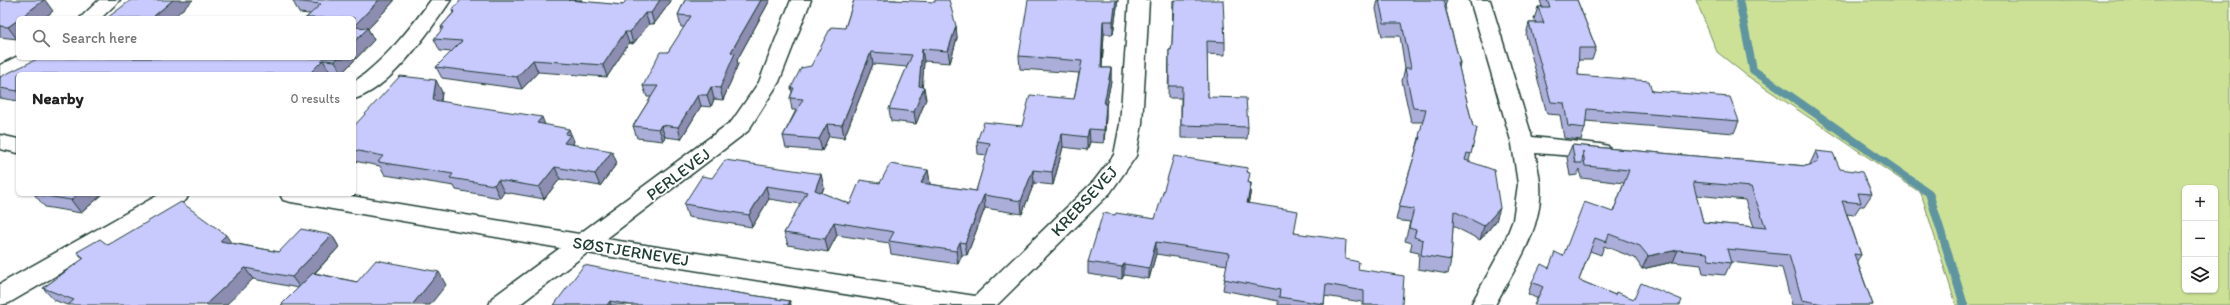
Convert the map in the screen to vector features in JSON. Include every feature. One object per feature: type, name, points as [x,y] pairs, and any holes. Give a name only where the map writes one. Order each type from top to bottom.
[{"type":"street","points":[[92,16],[110,0]]},
{"type":"street","points":[[356,91],[382,72],[408,45],[441,0]]},
{"type":"street","name":"PERLEVEJ","points":[[501,305],[585,244],[740,126],[757,106],[769,84],[802,0]]},
{"type":"street","name":"KREBSEVEJ","points":[[982,305],[1102,187],[1125,156],[1131,124],[1138,0]]},
{"type":"street","points":[[1480,0],[1523,144],[1529,184],[1525,220],[1515,246],[1483,305]]},
{"type":"street","points":[[0,73],[26,60]]},
{"type":"street","points":[[0,142],[16,146]]},
{"type":"street","points":[[1523,144],[1618,153]]},
{"type":"street","points":[[0,296],[175,196]]},
{"type":"street","name":"SØSTJERNEVEJ","points":[[303,196],[585,244],[973,305]]},
{"type":"green space","points":[[1696,0],[2230,0],[2230,305],[1956,305],[1921,193],[1746,75],[1717,52]]},
{"type":"building","points":[[0,0],[44,0],[23,16],[16,16],[16,21],[8,27],[0,26]]},
{"type":"building","points":[[131,0],[173,0],[154,16],[110,16]]},
{"type":"building","points":[[379,0],[356,24],[356,16],[308,16],[321,4],[293,1]]},
{"type":"building","points":[[461,0],[569,0],[623,5],[626,0],[660,0],[651,13],[645,13],[630,32],[625,32],[603,65],[533,60],[517,77],[436,67],[462,41],[434,39],[444,27],[441,27],[455,11],[452,10]]},
{"type":"building","points":[[685,0],[761,0],[731,52],[735,53],[720,88],[711,87],[707,95],[698,95],[678,127],[661,125],[659,129],[633,126],[658,86],[643,86],[660,52],[668,52],[691,16],[678,15]]},
{"type":"building","points":[[854,0],[935,2],[935,0],[949,0],[956,26],[948,51],[922,49],[919,86],[924,87],[914,112],[889,109],[912,55],[871,52],[842,125],[827,124],[819,139],[783,136],[803,99],[790,98],[794,88],[791,88],[801,68],[811,66],[831,27],[845,28]]},
{"type":"building","points":[[1028,0],[1116,0],[1113,21],[1103,21],[1101,68],[1111,68],[1104,104],[1106,104],[1104,130],[1089,129],[1087,137],[1062,134],[1052,172],[1033,170],[1021,201],[984,195],[965,243],[960,242],[956,251],[889,241],[894,232],[834,222],[825,239],[784,233],[807,192],[766,186],[749,215],[684,204],[702,176],[712,178],[725,160],[821,174],[815,190],[850,204],[860,180],[880,183],[890,164],[928,170],[921,183],[976,191],[990,143],[977,141],[984,122],[1022,126],[1030,95],[1074,99],[1082,61],[1019,56]]},
{"type":"building","points":[[1174,0],[1223,0],[1225,42],[1207,41],[1208,97],[1246,98],[1248,127],[1181,125],[1182,86],[1169,86],[1169,50],[1171,50],[1172,44]]},
{"type":"building","points":[[1379,0],[1443,0],[1460,63],[1458,63],[1473,127],[1477,128],[1471,154],[1467,153],[1465,160],[1494,170],[1500,208],[1484,226],[1454,211],[1451,260],[1421,255],[1423,240],[1414,237],[1416,230],[1409,228],[1414,209],[1399,207],[1420,137],[1426,109],[1413,108],[1405,68],[1411,68],[1402,23],[1384,23]]},
{"type":"building","points":[[1547,0],[1577,0],[1596,48],[1579,48],[1578,75],[1649,81],[1652,91],[1730,97],[1739,121],[1587,109],[1585,128],[1568,126],[1564,103],[1551,102],[1529,23],[1544,23],[1538,7],[1550,7]]},
{"type":"building","points":[[356,27],[368,28],[356,40]]},
{"type":"building","points":[[35,60],[323,60],[311,72],[16,72],[16,91],[0,88],[0,77]]},
{"type":"building","points":[[400,76],[436,80],[433,100],[542,117],[537,123],[569,129],[565,134],[570,135],[564,143],[612,151],[595,174],[555,167],[539,187],[498,180],[494,185],[450,178],[453,174],[378,162],[383,156],[356,150],[356,124]]},
{"type":"building","points":[[1572,145],[1806,166],[1816,163],[1819,158],[1816,151],[1833,153],[1840,169],[1862,172],[1872,194],[1858,193],[1861,203],[1842,201],[1861,255],[1854,254],[1873,305],[1828,305],[1802,300],[1789,255],[1727,249],[1731,263],[1709,260],[1707,253],[1678,250],[1648,256],[1640,246],[1609,234],[1606,242],[1595,238],[1579,280],[1615,295],[1616,292],[1634,299],[1641,283],[1682,300],[1680,305],[1534,305],[1543,287],[1532,282],[1541,264],[1549,268],[1555,252],[1563,256],[1584,202],[1613,212],[1629,170],[1585,166],[1583,151],[1582,163],[1575,163]],"holes":[[[1693,182],[1751,187],[1766,228],[1703,222]]]},
{"type":"building","points":[[1174,156],[1248,168],[1247,172],[1250,173],[1248,183],[1251,183],[1247,203],[1298,211],[1294,233],[1346,240],[1345,259],[1359,262],[1358,269],[1404,276],[1402,305],[1364,305],[1364,291],[1326,284],[1324,304],[1279,297],[1280,290],[1224,279],[1229,253],[1156,242],[1149,268],[1124,264],[1122,267],[1088,262],[1103,213],[1115,215],[1116,213],[1155,219]]},
{"type":"building","points":[[46,196],[76,196],[71,200]]},
{"type":"building","points":[[181,202],[226,235],[220,241],[279,252],[301,229],[332,235],[292,277],[245,268],[205,305],[68,305],[74,300],[43,288],[84,258],[77,252],[100,239],[108,245]]},
{"type":"building","points":[[376,260],[439,272],[412,305],[281,305],[313,273],[357,282]]},
{"type":"building","points":[[584,265],[686,285],[790,301],[788,305],[630,305],[610,301],[607,305],[554,305]]},
{"type":"waterway","points":[[1739,0],[1753,70],[1929,193],[1964,305]]}]
